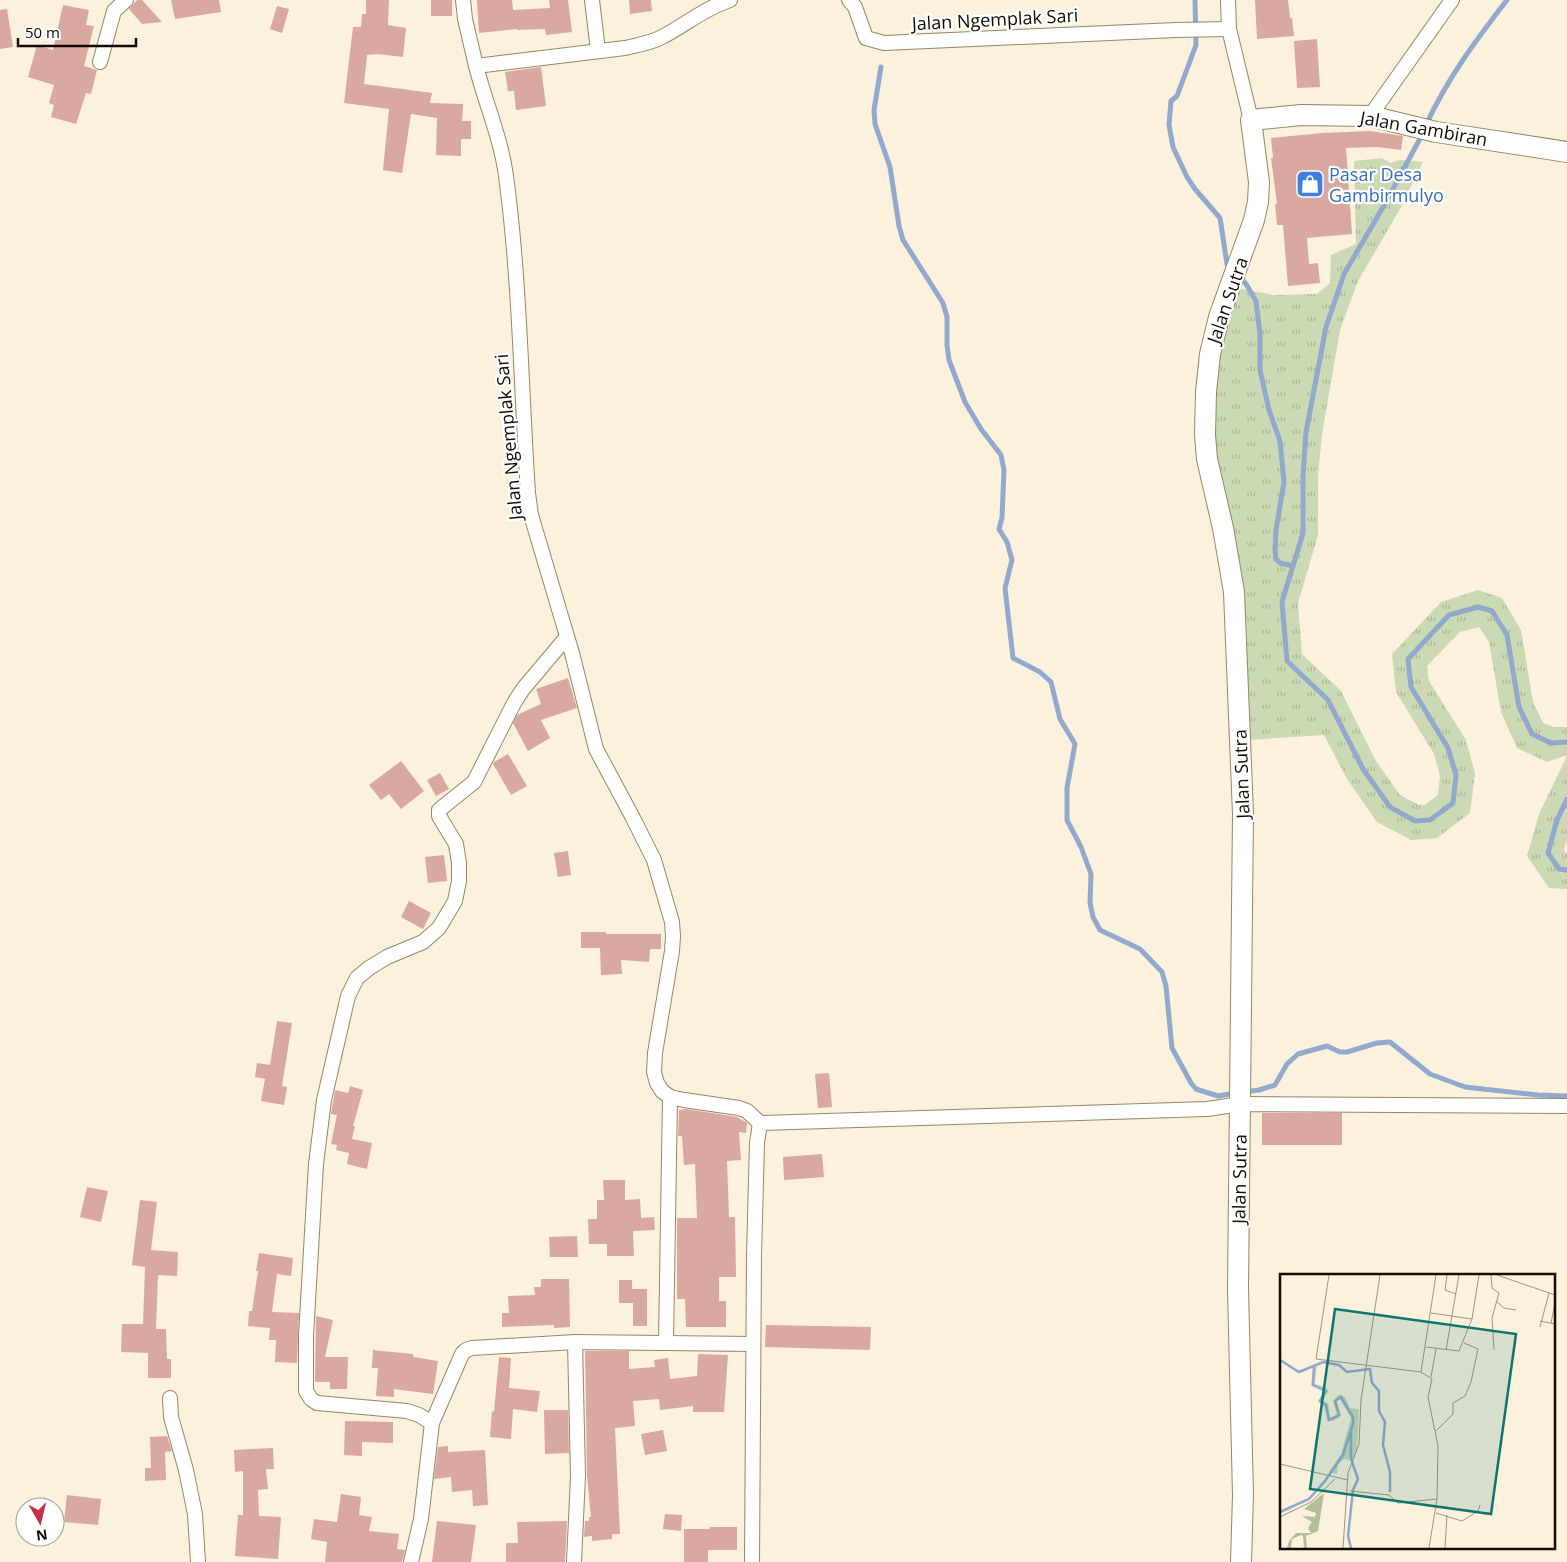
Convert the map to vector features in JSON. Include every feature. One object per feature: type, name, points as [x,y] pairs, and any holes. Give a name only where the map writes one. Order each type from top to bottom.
[{"type":"street","points":[[100,62],[114,11],[126,0]]},
{"type":"street","name":"Jalan Ngemplak Sari","points":[[463,0],[465,19],[476,66],[501,150],[506,174],[515,263],[524,434],[531,515],[596,749],[654,860],[672,922],[672,951],[660,1014],[654,1062],[657,1083],[662,1091],[670,1097]]},
{"type":"street","points":[[592,0],[598,50]]},
{"type":"street","points":[[476,66],[625,48],[661,38],[705,11],[730,0]]},
{"type":"street","name":"Jalan Ngemplak Sari","points":[[849,0],[855,7],[866,38],[884,43],[1229,29]]},
{"type":"street","name":"Jalan Sutra","points":[[1228,0],[1229,29],[1251,120],[1259,182],[1258,202],[1254,220],[1219,317],[1210,354],[1206,392],[1205,436],[1207,459],[1229,560],[1236,620],[1243,814],[1238,1288],[1243,1495],[1241,1562]]},
{"type":"street","points":[[1370,116],[1452,0]]},
{"type":"street","name":"Jalan Gambiran","points":[[1251,120],[1301,115],[1370,116],[1436,132],[1567,152]]},
{"type":"street","points":[[432,1423],[419,1415],[407,1411],[317,1403],[310,1399],[306,1391],[306,1336],[313,1192],[324,1100],[348,996],[357,978],[387,957],[423,942],[439,928],[455,901],[459,881],[456,844],[439,816],[440,810],[474,782],[518,696],[566,638]]},
{"type":"street","points":[[666,1343],[670,1097],[739,1108],[747,1111],[760,1122],[1207,1109],[1240,1096],[1567,1106]]},
{"type":"street","points":[[752,1562],[752,1344],[757,1143],[760,1122]]},
{"type":"street","points":[[574,1562],[578,1476],[575,1342]]},
{"type":"street","points":[[410,1562],[421,1519],[432,1423],[456,1365],[466,1350],[472,1348],[575,1342],[752,1344]]},
{"type":"street","points":[[170,1398],[171,1416],[186,1470],[195,1514],[198,1562]]},
{"type":"green space","points":[[1382,158],[1391,163],[1400,160],[1423,162],[1400,209],[1358,281],[1340,330],[1322,434],[1318,476],[1318,535],[1298,603],[1302,654],[1341,691],[1376,761],[1400,795],[1419,805],[1425,805],[1438,795],[1440,776],[1434,754],[1396,692],[1392,654],[1441,602],[1478,590],[1502,598],[1521,630],[1533,702],[1543,723],[1554,727],[1567,727],[1567,755],[1547,762],[1517,748],[1501,712],[1489,642],[1479,627],[1460,632],[1427,666],[1429,681],[1466,740],[1475,773],[1470,813],[1437,838],[1411,840],[1377,822],[1347,779],[1324,735],[1248,740],[1214,458],[1217,355],[1237,288],[1273,295],[1317,294],[1330,283],[1331,255],[1356,244],[1354,161]]},
{"type":"green space","points":[[1567,756],[1567,840],[1564,850],[1567,854],[1567,889],[1549,888],[1527,856],[1539,814]]},
{"type":"building","points":[[137,0],[142,0],[162,22],[142,24],[129,9]]},
{"type":"building","points":[[171,0],[219,0],[221,12],[175,19]]},
{"type":"building","points":[[366,0],[389,0],[388,25],[406,28],[403,57],[378,54],[367,55],[364,84],[432,93],[430,103],[463,104],[462,121],[471,121],[471,139],[461,139],[461,156],[436,155],[437,118],[411,114],[402,173],[383,170],[389,109],[344,103],[353,27],[361,27],[362,14],[366,14]]},
{"type":"building","points":[[431,0],[452,0],[452,16],[431,16]]},
{"type":"building","points":[[477,0],[512,0],[513,10],[550,8],[549,0],[568,0],[572,32],[546,35],[545,29],[517,29],[479,33]]},
{"type":"building","points":[[629,0],[651,0],[652,11],[630,14]]},
{"type":"building","points":[[1255,0],[1288,0],[1294,36],[1257,39]]},
{"type":"building","points":[[63,5],[89,10],[86,25],[94,26],[84,66],[97,70],[91,94],[86,93],[76,124],[51,117],[54,105],[49,103],[54,85],[28,77],[37,45],[53,50]]},
{"type":"building","points":[[277,6],[289,9],[282,33],[270,29]]},
{"type":"building","points":[[7,9],[13,47],[0,49],[0,10]]},
{"type":"building","points":[[1317,39],[1320,87],[1297,88],[1294,41]]},
{"type":"building","points":[[541,67],[546,106],[516,110],[514,91],[508,91],[505,72]]},
{"type":"building","name":"Pasar Desa Gambirmulyo","points":[[1370,131],[1403,136],[1401,150],[1377,147],[1346,148],[1352,234],[1307,238],[1309,264],[1318,263],[1320,283],[1288,286],[1283,225],[1277,225],[1271,138]]},
{"type":"building","points":[[568,678],[577,708],[541,720],[550,738],[528,751],[513,723],[517,715],[541,704],[536,689]]},
{"type":"building","points":[[508,754],[527,786],[511,795],[493,764]]},
{"type":"building","points":[[401,761],[424,791],[401,809],[389,794],[381,800],[369,785]]},
{"type":"building","points":[[440,773],[449,789],[436,796],[427,780]]},
{"type":"building","points":[[568,851],[571,875],[558,877],[554,853]]},
{"type":"building","points":[[444,855],[447,881],[428,883],[425,857]]},
{"type":"building","points":[[409,901],[431,913],[423,929],[401,917]]},
{"type":"building","points":[[581,932],[661,934],[661,949],[650,949],[649,962],[621,960],[622,974],[601,975],[600,948],[581,948]]},
{"type":"building","points":[[277,1021],[292,1023],[282,1086],[287,1087],[284,1105],[261,1101],[265,1079],[255,1077],[257,1063],[270,1065]]},
{"type":"building","points":[[829,1073],[832,1107],[818,1108],[815,1074]]},
{"type":"building","points":[[350,1086],[363,1090],[353,1126],[355,1126],[352,1139],[372,1143],[367,1169],[347,1164],[349,1153],[336,1150],[337,1145],[331,1144],[337,1115],[331,1114],[335,1090],[348,1093]]},
{"type":"building","points":[[686,1109],[737,1117],[747,1123],[746,1133],[739,1132],[741,1160],[727,1161],[729,1217],[735,1217],[736,1277],[719,1277],[719,1301],[726,1301],[726,1327],[686,1327],[685,1299],[677,1299],[677,1218],[697,1218],[695,1164],[684,1165],[682,1136],[678,1136],[679,1110]]},
{"type":"building","points":[[1262,1113],[1342,1113],[1342,1145],[1262,1145]]},
{"type":"building","points":[[822,1154],[824,1177],[784,1180],[783,1157]]},
{"type":"building","points":[[603,1180],[625,1180],[625,1200],[640,1199],[641,1218],[654,1217],[655,1230],[633,1231],[634,1256],[607,1256],[607,1244],[589,1244],[588,1219],[597,1219],[597,1200],[604,1200]]},
{"type":"building","points":[[87,1187],[108,1191],[101,1222],[80,1217]]},
{"type":"building","points":[[140,1200],[157,1202],[151,1250],[178,1252],[177,1276],[158,1275],[156,1329],[166,1329],[167,1359],[171,1359],[171,1378],[148,1378],[148,1353],[121,1352],[122,1324],[143,1324],[145,1267],[132,1265]]},
{"type":"building","points":[[577,1236],[578,1257],[550,1257],[549,1237]]},
{"type":"building","points":[[259,1253],[293,1258],[291,1276],[277,1274],[272,1312],[299,1313],[297,1363],[275,1362],[276,1340],[269,1340],[270,1328],[248,1326],[249,1311],[252,1311]]},
{"type":"building","points":[[541,1279],[569,1279],[570,1327],[554,1328],[554,1325],[502,1327],[502,1313],[509,1313],[508,1296],[535,1295],[534,1287],[541,1287]]},
{"type":"building","points":[[619,1280],[632,1280],[632,1289],[647,1289],[647,1326],[633,1326],[633,1303],[619,1303]]},
{"type":"building","points":[[316,1316],[333,1320],[325,1357],[348,1357],[347,1389],[330,1389],[330,1382],[315,1382]]},
{"type":"building","points":[[766,1325],[871,1327],[870,1350],[765,1347]]},
{"type":"building","points":[[373,1350],[413,1354],[413,1357],[438,1361],[433,1394],[394,1389],[394,1397],[376,1396],[378,1368],[372,1368]]},
{"type":"building","points":[[585,1351],[629,1351],[629,1369],[655,1367],[654,1360],[668,1358],[670,1379],[697,1376],[698,1354],[728,1355],[724,1412],[693,1412],[693,1406],[660,1410],[659,1399],[633,1401],[635,1426],[615,1428],[620,1534],[612,1534],[612,1539],[592,1541],[592,1536],[584,1537],[585,1521],[589,1521],[589,1517],[591,1517],[587,1476]]},
{"type":"building","points":[[499,1357],[511,1358],[509,1388],[540,1391],[537,1412],[513,1409],[511,1439],[490,1437]]},
{"type":"building","points":[[544,1410],[568,1410],[569,1453],[545,1454]]},
{"type":"building","points":[[345,1421],[393,1422],[393,1443],[362,1442],[362,1456],[344,1455]]},
{"type":"building","points":[[663,1430],[667,1451],[645,1455],[641,1434]]},
{"type":"building","points":[[167,1436],[172,1451],[165,1452],[166,1480],[145,1481],[145,1468],[151,1468],[150,1437]]},
{"type":"building","points":[[448,1446],[448,1452],[485,1450],[488,1505],[473,1506],[472,1490],[452,1492],[451,1477],[434,1479],[438,1447]]},
{"type":"building","points":[[273,1448],[274,1469],[266,1469],[268,1489],[258,1490],[259,1516],[281,1517],[278,1559],[235,1556],[238,1515],[243,1515],[243,1471],[235,1472],[234,1450]]},
{"type":"building","points":[[341,1494],[361,1497],[359,1515],[372,1517],[369,1531],[399,1534],[397,1549],[405,1550],[402,1562],[325,1562],[327,1542],[311,1539],[314,1519],[337,1522]]},
{"type":"building","points":[[67,1495],[101,1499],[98,1525],[65,1522]]},
{"type":"building","points":[[665,1514],[682,1515],[681,1531],[663,1529]]},
{"type":"building","points":[[437,1521],[476,1525],[471,1562],[432,1562]]},
{"type":"building","points":[[567,1521],[565,1562],[506,1562],[506,1543],[518,1543],[517,1522]]},
{"type":"building","points":[[710,1527],[737,1527],[737,1550],[708,1550],[708,1562],[684,1562],[684,1529],[710,1529]]},
{"type":"waterway","points":[[1195,0],[1196,45],[1177,96],[1171,101],[1169,125],[1173,147],[1187,177],[1220,218],[1227,264],[1231,268]]},
{"type":"waterway","points":[[1426,125],[1443,92],[1473,45],[1507,0]]},
{"type":"waterway","points":[[881,67],[874,110],[875,124],[890,167],[903,240],[943,303],[947,317],[949,360],[965,402],[981,429],[1001,455],[1004,470],[1002,518],[999,529],[1007,542],[1012,560],[1005,588],[1013,658],[1040,672],[1051,682],[1060,719],[1075,744],[1067,788],[1067,820],[1081,847],[1091,874],[1090,903],[1093,917],[1100,930],[1140,949],[1162,972],[1166,986],[1172,1048],[1191,1083],[1196,1089],[1218,1096],[1235,1093]]},
{"type":"waterway","points":[[1423,133],[1344,274],[1326,327],[1306,432],[1303,476],[1303,533],[1282,602],[1287,661],[1328,700],[1363,769],[1390,807],[1415,821],[1430,820],[1453,803],[1456,775],[1448,748],[1411,687],[1408,659],[1449,615],[1478,607],[1492,611],[1507,635],[1519,707],[1532,734],[1551,743],[1567,742]]},
{"type":"waterway","points":[[1239,276],[1256,301],[1260,334],[1260,370],[1269,410],[1280,441],[1284,482],[1276,530],[1276,559],[1280,563],[1293,566]]},
{"type":"waterway","points":[[1567,799],[1557,820],[1548,853],[1559,869],[1567,870]]},
{"type":"waterway","points":[[1244,1092],[1275,1085],[1287,1064],[1298,1054],[1327,1046],[1340,1052],[1347,1052],[1377,1043],[1390,1042],[1430,1074],[1465,1087],[1538,1095],[1567,1096]]},
{"type":"place","name":"Pasar Desa Gambirmulyo","points":[[1310,184]]}]
